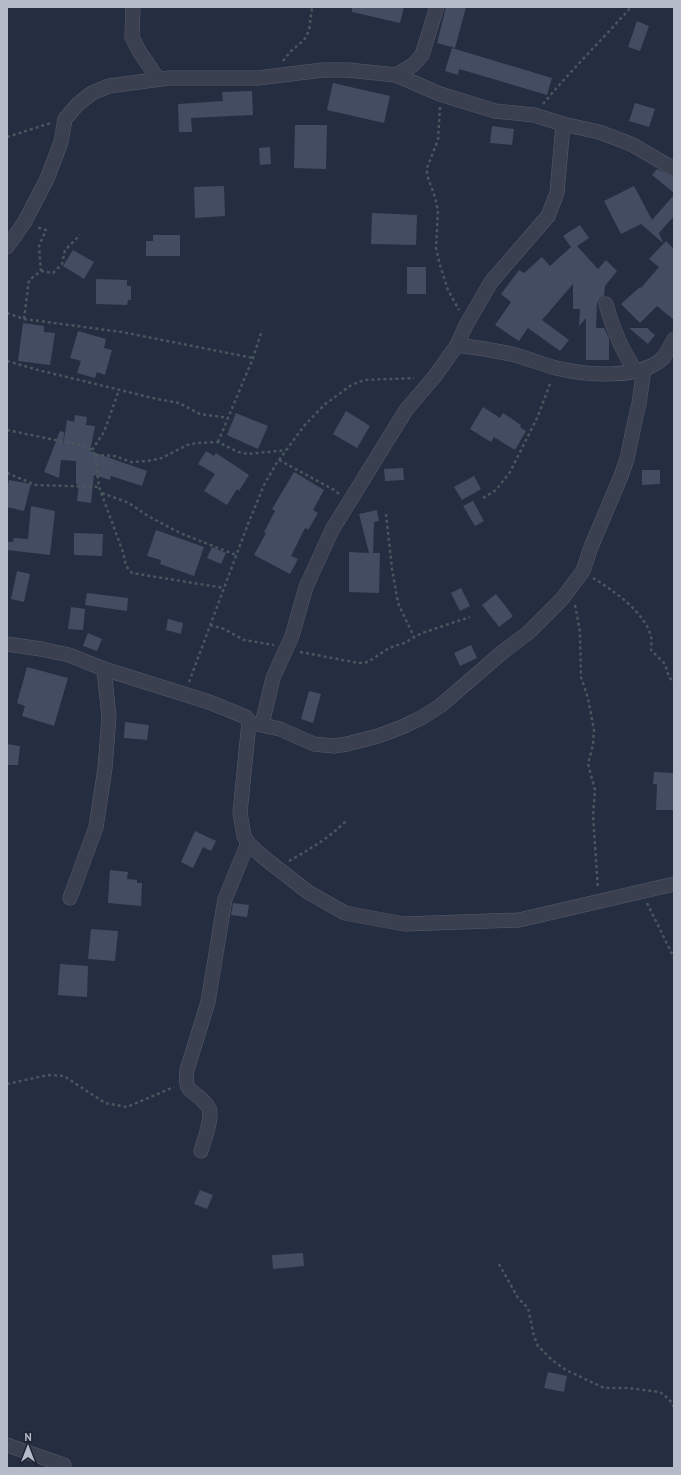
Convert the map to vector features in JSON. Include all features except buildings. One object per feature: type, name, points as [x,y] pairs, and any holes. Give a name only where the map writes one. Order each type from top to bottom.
[{"type":"street","points":[[133,7],[132,37],[139,51],[158,79]]},
{"type":"street","points":[[396,75],[413,65],[422,55],[434,21],[437,7]]},
{"type":"street","points":[[7,248],[24,223],[47,179],[61,142],[65,119],[78,104],[92,93],[109,86],[158,79],[202,77],[258,78],[322,70],[348,70],[396,75],[440,94],[496,111],[534,115],[563,124],[599,132],[631,144],[674,169]]},
{"type":"street","points":[[563,124],[557,193],[548,216],[491,282],[466,325],[457,345],[435,376],[406,410],[332,530],[306,587],[292,636],[255,723],[240,814],[244,836],[248,843],[276,868],[308,892],[345,913],[404,924],[519,920],[674,884]]},
{"type":"street","points":[[7,644],[41,649],[69,656],[243,715],[255,723],[280,729],[314,744],[334,746],[360,741],[402,727],[421,718],[440,706],[505,650],[528,633],[571,588],[583,571],[591,547],[622,476],[639,404],[640,370],[622,349],[614,332],[606,304]]},
{"type":"street","points":[[457,345],[513,354],[556,368],[581,372],[606,373],[640,370],[663,357],[674,339]]},
{"type":"street","points":[[70,898],[96,827],[105,768],[109,717],[104,669]]},
{"type":"street","points":[[201,1151],[210,1119],[209,1107],[202,1099],[190,1091],[186,1082],[187,1070],[208,1002],[225,899],[248,843]]},
{"type":"street","points":[[7,1445],[64,1465]]},
{"type":"path","points":[[270,77],[292,51],[304,40],[309,31],[312,7]]},
{"type":"path","points":[[534,115],[563,80],[631,7]]},
{"type":"path","points":[[440,94],[438,140],[427,168],[427,175],[435,196],[438,211],[436,248],[440,265],[448,290],[466,325]]},
{"type":"path","points":[[7,136],[65,119]]},
{"type":"path","points":[[24,223],[46,230],[39,246],[41,271]]},
{"type":"path","points":[[24,319],[29,280],[41,271],[53,273],[62,264],[65,250],[80,235]]},
{"type":"path","points":[[7,313],[24,319],[122,332],[253,358]]},
{"type":"path","points":[[218,442],[253,358],[262,330]]},
{"type":"path","points":[[7,361],[157,399],[170,400],[200,414],[229,418]]},
{"type":"path","points":[[483,498],[496,490],[510,472],[538,416],[556,368]]},
{"type":"path","points":[[184,694],[264,485],[279,460],[304,426],[324,405],[350,386],[365,380],[435,376]]},
{"type":"path","points":[[92,450],[104,432],[120,390]]},
{"type":"path","points":[[7,430],[84,446],[92,450],[95,455],[99,487],[121,546],[126,566],[132,573],[224,588]]},
{"type":"path","points":[[95,455],[115,456],[131,462],[147,461],[162,458],[187,445],[218,442],[238,452],[248,454],[287,450]]},
{"type":"path","points":[[279,460],[336,491],[347,506]]},
{"type":"path","points":[[7,473],[36,485],[99,487]]},
{"type":"path","points":[[101,493],[129,503],[148,516],[180,533],[236,555]]},
{"type":"path","points":[[386,514],[392,569],[398,603],[414,637]]},
{"type":"path","points":[[583,571],[617,593],[633,608],[645,623],[652,638],[651,650],[665,664],[669,677],[674,683]]},
{"type":"path","points":[[571,588],[580,632],[582,677],[588,698],[594,730],[593,745],[588,764],[595,790],[593,816],[599,901]]},
{"type":"path","points":[[210,625],[224,629],[244,640],[273,644],[285,650],[327,656],[349,661],[368,662],[389,648],[404,643],[422,633],[470,617]]},
{"type":"path","points":[[276,868],[312,848],[336,831],[346,821]]},
{"type":"path","points":[[641,892],[674,958]]},
{"type":"path","points":[[7,1084],[48,1075],[64,1076],[105,1103],[127,1107],[186,1082]]},
{"type":"path","points":[[499,1264],[518,1298],[528,1308],[534,1336],[538,1346],[552,1360],[566,1370],[604,1388],[628,1388],[660,1392],[669,1399],[674,1407]]}]
